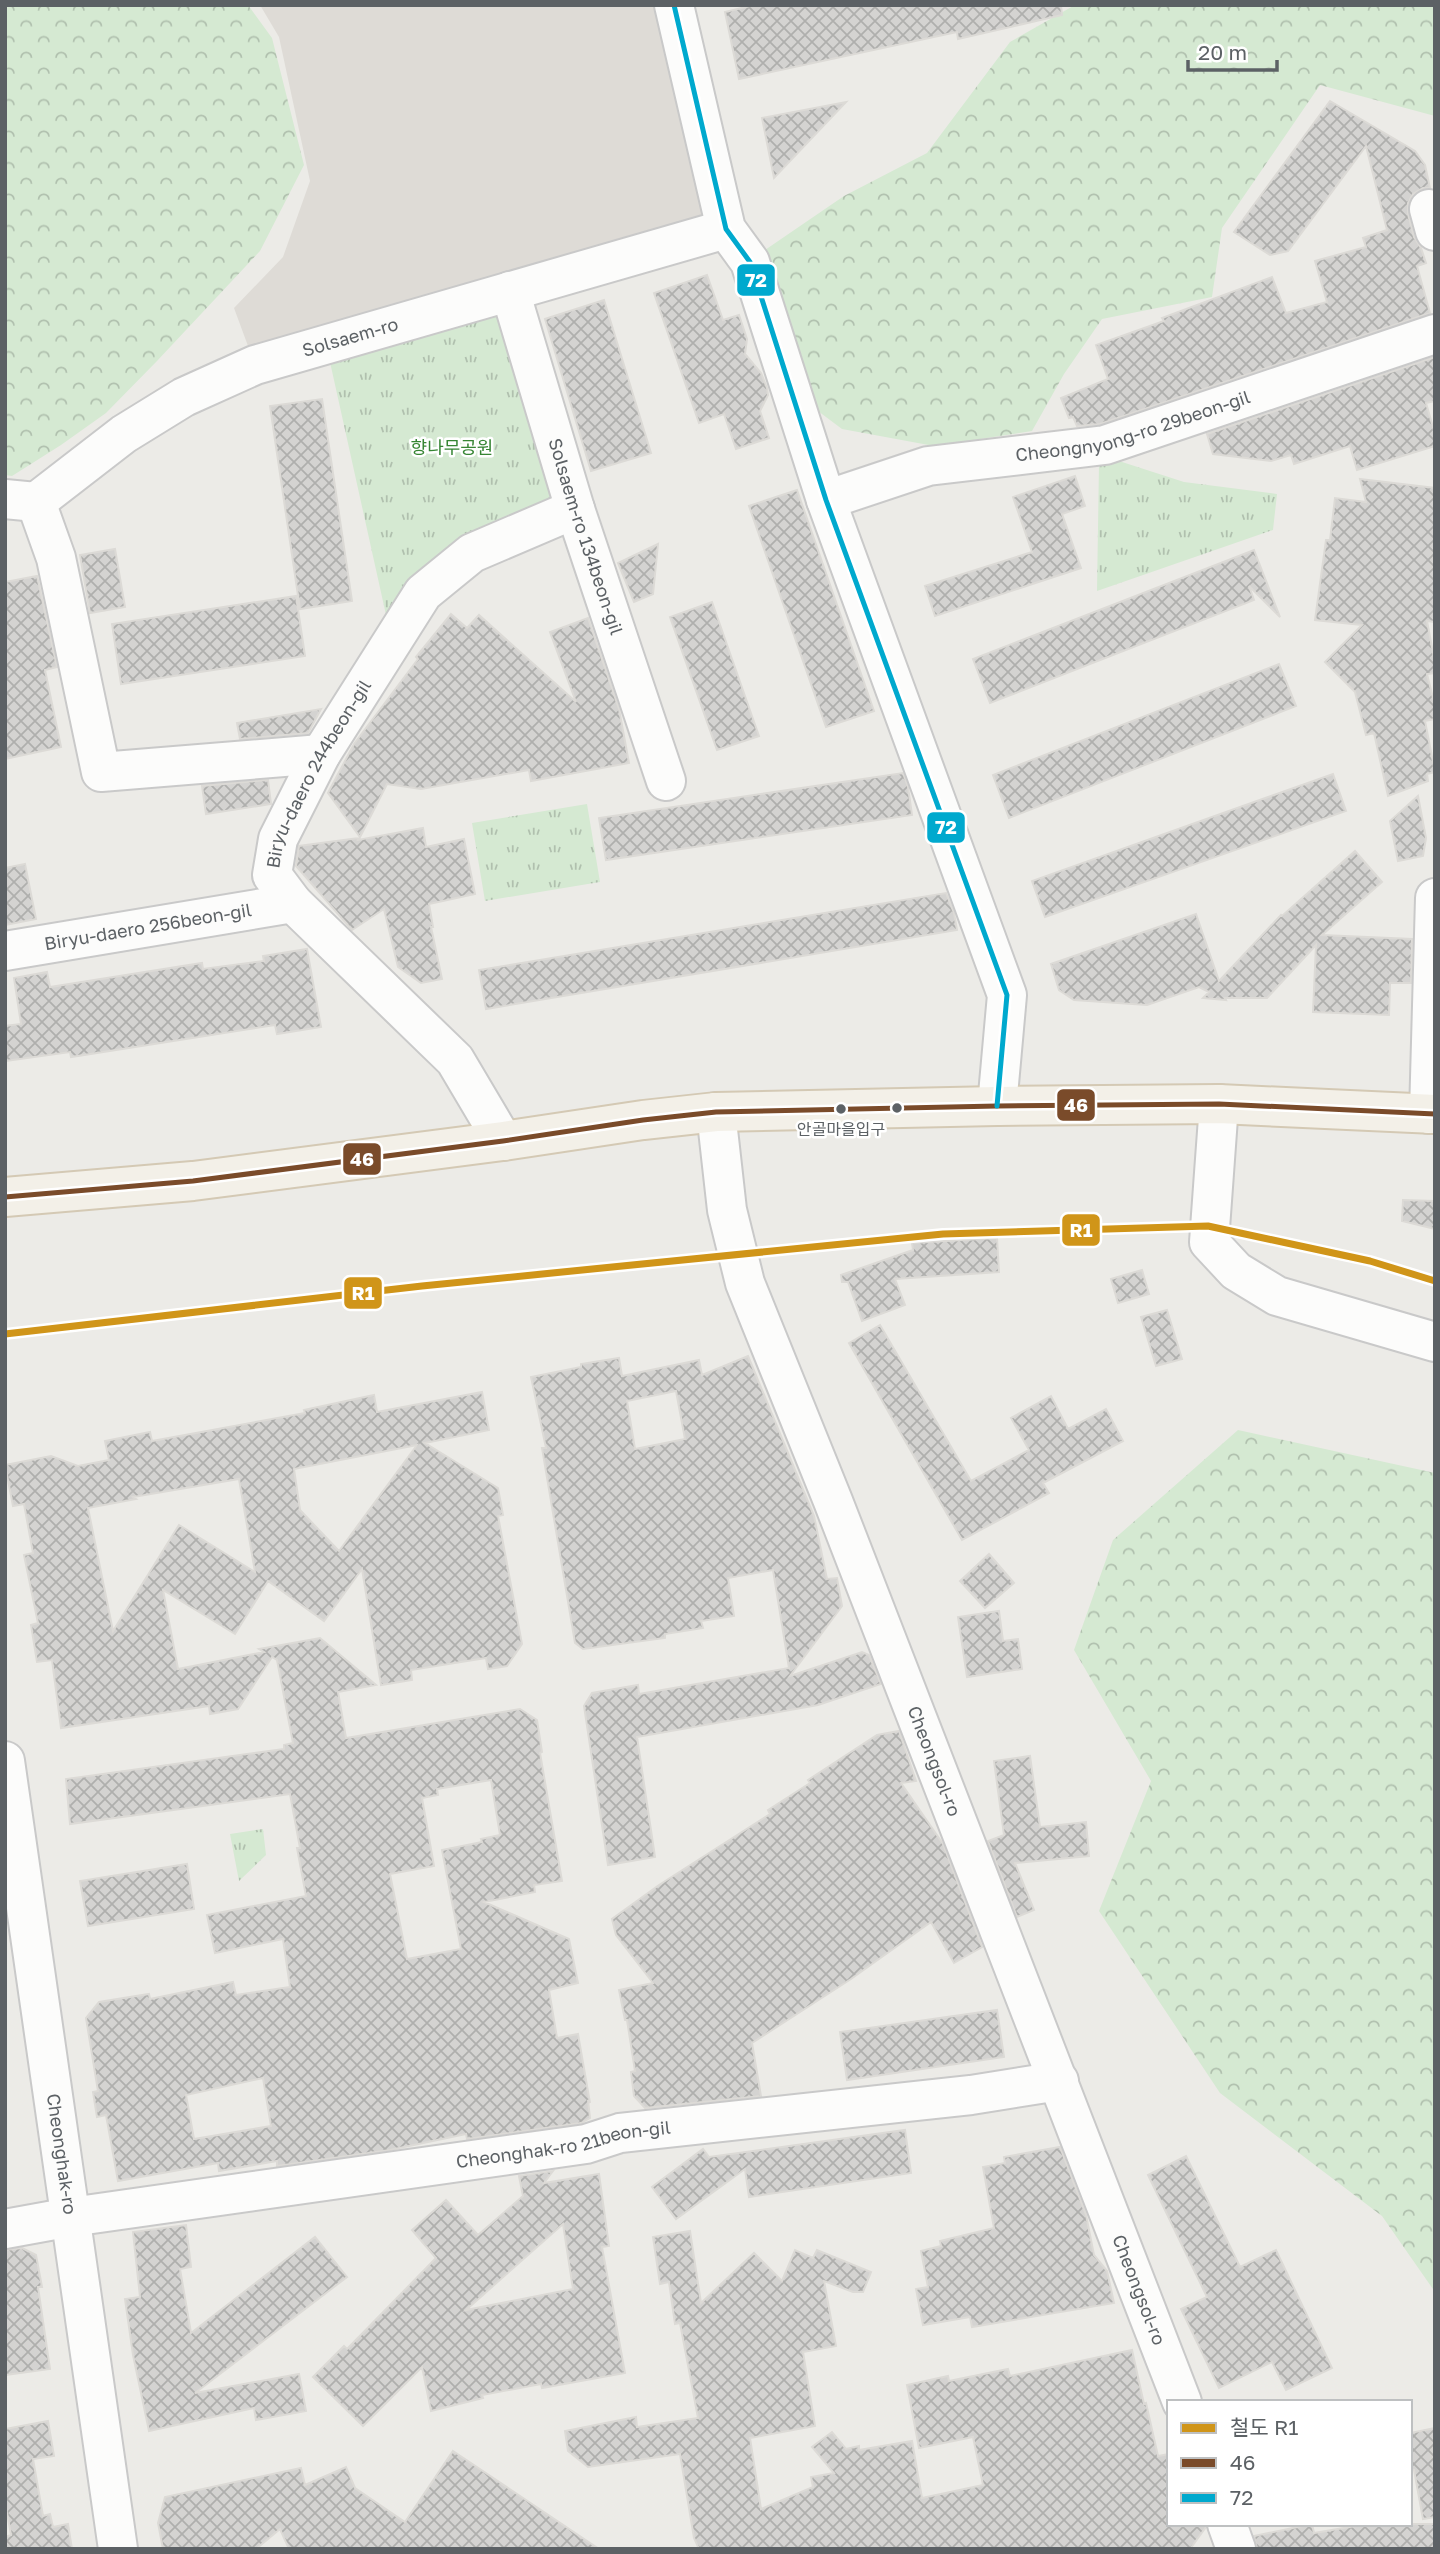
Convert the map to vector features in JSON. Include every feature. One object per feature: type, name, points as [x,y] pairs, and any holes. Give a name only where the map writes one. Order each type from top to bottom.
[{"type":"main road","points":[[5,1197],[193,1181],[716,1112],[997,1105],[1219,1104],[1432,1114]]},
{"type":"street","points":[[674,5],[726,229],[750,262],[826,500],[1007,995],[997,1105]]},
{"type":"street","name":"Solsaem-ro","points":[[20,501],[184,397],[255,365],[726,229]]},
{"type":"street","name":"Solsaem-ro 134beon-gil","points":[[510,291],[575,509],[666,781]]},
{"type":"street","name":"Cheongnyong-ro 29beon-gil","points":[[826,500],[928,466],[1105,445],[1435,334]]},
{"type":"street","points":[[20,501],[56,558],[101,772],[321,754]]},
{"type":"street","name":"Biryu-daero 244beon-gil","points":[[503,1141],[455,1060],[293,903],[272,875],[278,839],[321,754],[423,593],[472,553],[575,509]]},
{"type":"street","points":[[1432,1114],[1435,898]]},
{"type":"street","name":"Biryu-daero 256beon-gil","points":[[5,951],[293,903]]},
{"type":"street","points":[[1219,1104],[1209,1242],[1236,1270],[1277,1296],[1435,1342]]},
{"type":"street","name":"Cheongsol-ro","points":[[716,1112],[727,1210],[745,1283],[833,1501],[1181,2400]]},
{"type":"street","name":"Cheonghak-ro","points":[[5,1761],[118,2549]]},
{"type":"street","name":"Cheonghak-ro 21beon-gil","points":[[5,2229],[71,2217],[586,2144],[620,2133],[971,2095],[1059,2081]]},
{"type":"street","points":[[1228,2526],[1236,2549]]},
{"type":"shaded area","points":[[260,5],[674,5],[726,229],[255,365],[234,308],[283,257],[310,181],[279,37]]},
{"type":"green space","points":[[5,5],[248,5],[272,38],[304,165],[260,251],[157,361],[106,413],[12,476],[5,475]]},
{"type":"green space","points":[[1075,5],[1435,5],[1435,116],[1320,85],[1222,228],[1212,297],[1102,319],[1064,374],[1032,431],[934,446],[842,429],[814,408],[765,250],[844,196],[927,153],[1010,42]]},
{"type":"green space","name":"향나무공원","points":[[510,291],[575,509],[472,553],[392,642],[326,344]]},
{"type":"green space","points":[[1119,461],[1184,482],[1277,494],[1273,530],[1097,591],[1099,464]]},
{"type":"green space","points":[[587,804],[600,882],[485,901],[472,823]]},
{"type":"green space","points":[[1238,1430],[1435,1473],[1435,2292],[1382,2216],[1220,2093],[1099,1911],[1151,1781],[1074,1650],[1113,1540]]},
{"type":"green space","points":[[263,1829],[266,1855],[239,1881],[230,1834]]},
{"type":"building","points":[[754,5],[1061,5],[1062,15],[958,39],[957,32],[739,79],[725,12]]},
{"type":"building","points":[[1330,101],[1415,151],[1425,165],[1430,188],[1423,188],[1413,194],[1408,203],[1408,214],[1414,237],[1426,263],[1417,266],[1430,313],[1100,424],[1077,426],[1073,417],[1069,418],[1061,398],[1108,379],[1096,345],[1164,321],[1162,318],[1272,277],[1286,313],[1327,302],[1315,261],[1366,247],[1363,238],[1387,230],[1366,146],[1288,251],[1270,255],[1234,232]]},
{"type":"building","points":[[846,102],[774,178],[762,118]]},
{"type":"building","points":[[707,275],[723,320],[739,315],[747,339],[745,354],[761,373],[767,388],[768,395],[760,411],[769,438],[736,449],[724,414],[699,423],[654,293]]},
{"type":"building","points":[[604,300],[651,453],[591,471],[545,319]]},
{"type":"building","points":[[1435,357],[1435,401],[1426,403],[1435,434],[1435,446],[1357,470],[1350,446],[1294,464],[1291,455],[1271,461],[1213,454],[1207,434]]},
{"type":"building","points":[[322,399],[352,601],[300,609],[270,406]]},
{"type":"building","points":[[1075,476],[1085,506],[1062,514],[1081,568],[935,616],[925,586],[1032,552],[1013,497]]},
{"type":"building","points":[[1360,479],[1435,488],[1435,622],[1427,621],[1435,673],[1427,674],[1435,706],[1435,719],[1425,721],[1435,772],[1427,774],[1428,781],[1388,796],[1374,733],[1366,735],[1355,692],[1325,662],[1362,625],[1315,620],[1335,498],[1366,502]]},
{"type":"building","points":[[797,490],[874,711],[826,727],[749,506]]},
{"type":"building","points":[[658,544],[653,594],[634,602],[618,563]]},
{"type":"building","points":[[115,549],[125,607],[90,613],[80,555]]},
{"type":"building","points":[[1254,550],[1280,617],[1249,586],[1254,600],[990,703],[973,659]]},
{"type":"building","points":[[37,576],[57,667],[45,670],[61,747],[5,759],[5,582]]},
{"type":"building","points":[[296,596],[305,656],[121,684],[112,624]]},
{"type":"building","points":[[712,602],[759,736],[717,750],[670,617]]},
{"type":"building","points":[[451,614],[467,628],[479,615],[576,702],[550,632],[588,618],[619,709],[629,763],[531,781],[529,770],[421,789],[387,784],[360,837],[328,793],[354,744],[418,659],[416,657]]},
{"type":"building","points":[[1279,664],[1296,706],[1009,818],[993,775]]},
{"type":"building","points":[[321,709],[308,733],[240,739],[237,723]]},
{"type":"building","points":[[903,773],[912,815],[606,860],[599,818]]},
{"type":"building","points":[[1333,774],[1346,811],[1045,917],[1032,881]]},
{"type":"building","points":[[268,780],[271,804],[206,814],[202,786]]},
{"type":"building","points":[[1418,796],[1426,838],[1423,856],[1398,861],[1390,821]]},
{"type":"building","points":[[423,828],[426,847],[464,839],[475,894],[429,904],[442,979],[421,983],[398,967],[384,909],[352,930],[296,866],[299,846],[359,838],[358,840]]},
{"type":"building","points":[[1355,851],[1382,882],[1322,935],[1412,939],[1411,983],[1390,983],[1389,1015],[1313,1012],[1316,945],[1267,998],[1203,998],[1209,992],[1199,987],[1147,1005],[1074,1000],[1059,990],[1051,964],[1196,914],[1219,981],[1281,915]]},
{"type":"building","points":[[25,864],[36,919],[5,925],[5,868]]},
{"type":"building","points":[[946,893],[957,930],[486,1009],[479,970]]},
{"type":"building","points":[[307,949],[321,1027],[277,1034],[275,1025],[71,1057],[70,1052],[5,1061],[5,1026],[21,1024],[14,978],[47,972],[50,987],[202,963],[203,969],[264,961],[263,956]]},
{"type":"building","points":[[1403,1200],[1435,1201],[1435,1229],[1402,1221]]},
{"type":"building","points":[[997,1238],[999,1272],[895,1279],[905,1305],[862,1321],[848,1282],[842,1282],[841,1275],[913,1250],[912,1243]]},
{"type":"building","points":[[1142,1270],[1149,1294],[1118,1303],[1111,1279]]},
{"type":"building","points":[[1167,1310],[1182,1359],[1156,1366],[1141,1317]]},
{"type":"building","points":[[880,1325],[971,1481],[1029,1450],[1011,1418],[1051,1396],[1068,1429],[1106,1409],[1123,1441],[1043,1483],[1049,1493],[962,1540],[849,1343]]},
{"type":"building","points":[[748,1356],[814,1516],[827,1579],[837,1578],[842,1606],[790,1676],[862,1652],[869,1655],[881,1684],[818,1705],[637,1737],[655,1857],[608,1865],[584,1706],[592,1693],[638,1685],[639,1694],[789,1668],[773,1570],[728,1578],[734,1616],[701,1621],[703,1628],[665,1634],[665,1638],[583,1649],[575,1643],[542,1448],[546,1448],[531,1377],[581,1367],[581,1364],[619,1358],[622,1376],[699,1360],[702,1375]],"holes":[[[676,1391],[685,1439],[635,1449],[627,1401]]]},
{"type":"building","points":[[482,1392],[489,1430],[425,1443],[498,1488],[503,1515],[498,1516],[522,1644],[507,1666],[488,1669],[486,1658],[411,1670],[412,1680],[381,1685],[362,1569],[324,1621],[268,1581],[235,1634],[163,1590],[178,1669],[264,1652],[259,1649],[320,1638],[376,1685],[338,1692],[346,1738],[520,1709],[537,1720],[562,1881],[534,1885],[535,1892],[484,1902],[569,1939],[578,1983],[549,1990],[557,2038],[578,2034],[590,2103],[588,2100],[590,2118],[581,2123],[467,2139],[466,2134],[390,2150],[277,2166],[277,2161],[219,2171],[218,2163],[118,2181],[106,2115],[97,2117],[93,2092],[98,2091],[86,2018],[99,2002],[149,1994],[150,1999],[233,1982],[236,1995],[290,1987],[283,1939],[215,1953],[207,1915],[306,1896],[297,1848],[300,1848],[290,1794],[70,1824],[66,1779],[284,1749],[284,1745],[293,1743],[277,1660],[272,1657],[238,1709],[210,1714],[209,1706],[61,1728],[52,1660],[37,1662],[31,1625],[38,1623],[24,1555],[33,1553],[24,1504],[13,1506],[5,1465],[51,1456],[78,1466],[109,1460],[105,1441],[150,1432],[152,1441],[305,1413],[304,1410],[374,1395],[377,1412]],"holes":[[[417,1445],[339,1551],[300,1510],[294,1469]],[[239,1479],[255,1572],[179,1525],[113,1631],[88,1508],[136,1499],[133,1497]],[[491,1780],[500,1835],[481,1839],[482,1842],[442,1850],[461,1949],[407,1959],[390,1874],[434,1866],[422,1798],[438,1795],[437,1789]],[[263,2078],[271,2126],[194,2139],[186,2095]]]},
{"type":"building","points":[[989,1554],[1014,1583],[985,1608],[960,1581]]},
{"type":"building","points":[[999,1611],[1003,1641],[1018,1639],[1022,1669],[967,1677],[958,1617]]},
{"type":"building","points":[[899,1731],[916,1781],[901,1783],[943,1844],[982,1947],[954,1963],[931,1922],[851,1979],[752,2043],[761,2096],[645,2108],[634,2096],[631,2072],[635,2071],[619,1990],[653,1983],[616,1935],[612,1919],[659,1885],[770,1814],[768,1810],[810,1783],[808,1780],[877,1735]]},
{"type":"building","points":[[1030,1756],[1040,1827],[1086,1822],[1089,1856],[1015,1863],[1034,1910],[1017,1917],[988,1841],[1004,1835],[994,1761]]},
{"type":"building","points":[[187,1864],[194,1909],[88,1926],[80,1881]]},
{"type":"building","points":[[997,2010],[1004,2057],[847,2080],[840,2032]]},
{"type":"building","points":[[905,2130],[911,2173],[749,2197],[745,2169],[676,2219],[652,2187],[703,2149],[709,2157]]},
{"type":"building","points":[[1060,2147],[1086,2215],[1094,2255],[1107,2271],[1114,2303],[972,2327],[970,2317],[923,2325],[916,2289],[928,2287],[921,2251],[941,2246],[940,2241],[994,2228],[983,2167],[1005,2163],[1004,2157]]},
{"type":"building","points":[[1186,2156],[1240,2267],[1276,2250],[1332,2368],[1286,2390],[1272,2362],[1219,2388],[1181,2309],[1207,2297],[1148,2175]]},
{"type":"building","points":[[553,2171],[544,2183],[599,2174],[609,2246],[602,2247],[625,2373],[542,2388],[541,2384],[482,2395],[483,2398],[431,2411],[422,2367],[363,2426],[313,2377],[344,2346],[347,2349],[436,2258],[412,2230],[446,2200],[478,2235],[523,2196],[519,2176]],"holes":[[[563,2224],[573,2289],[466,2310]]]},
{"type":"building","points":[[186,2225],[191,2267],[180,2269],[191,2333],[315,2237],[347,2277],[195,2393],[299,2374],[306,2411],[256,2420],[254,2408],[149,2431],[133,2355],[125,2299],[140,2297],[133,2232]]},
{"type":"building","points":[[690,2231],[701,2303],[754,2253],[782,2281],[795,2250],[813,2258],[817,2250],[871,2272],[863,2292],[853,2292],[824,2281],[836,2346],[803,2352],[815,2426],[750,2438],[761,2509],[813,2487],[811,2477],[834,2473],[812,2447],[832,2432],[846,2449],[859,2446],[859,2450],[912,2441],[922,2498],[983,2485],[973,2437],[919,2448],[907,2385],[948,2376],[949,2381],[1008,2369],[1010,2376],[1132,2350],[1158,2456],[1167,2454],[1167,2526],[1206,2527],[1190,2549],[699,2549],[694,2538],[680,2454],[588,2467],[568,2451],[565,2431],[636,2417],[637,2427],[698,2418],[680,2323],[675,2324],[669,2282],[660,2284],[653,2237]]},
{"type":"building","points":[[22,2248],[36,2255],[50,2369],[5,2375],[5,2250]]},
{"type":"building","points":[[48,2421],[54,2456],[33,2459],[43,2516],[50,2514],[53,2527],[68,2524],[72,2549],[5,2549],[5,2537],[11,2535],[5,2502],[5,2429]]},
{"type":"building","points":[[1435,2428],[1435,2517],[1423,2519],[1412,2470],[1412,2433]]},
{"type":"building","points":[[453,2451],[599,2549],[289,2549],[280,2529],[256,2549],[163,2549],[158,2523],[165,2497],[301,2468],[305,2485],[346,2467],[355,2488],[405,2522]]},
{"type":"building","points":[[1435,2524],[1435,2549],[1257,2549],[1254,2536],[1302,2526],[1312,2526],[1314,2533],[1355,2526]]},
{"type":"rail line","name":"R1","points":[[5,1334],[422,1286],[943,1234],[1208,1226],[1370,1261],[1435,1281]]},
{"type":"transit line","name":"72","points":[[674,5],[726,229],[750,262],[826,500],[1007,995],[997,1106]]},
{"type":"transit line","name":"46","points":[[5,1197],[193,1181],[716,1112],[1219,1104],[1435,1114]]},
{"type":"place","name":"안골마을입구","points":[[841,1109]]}]
